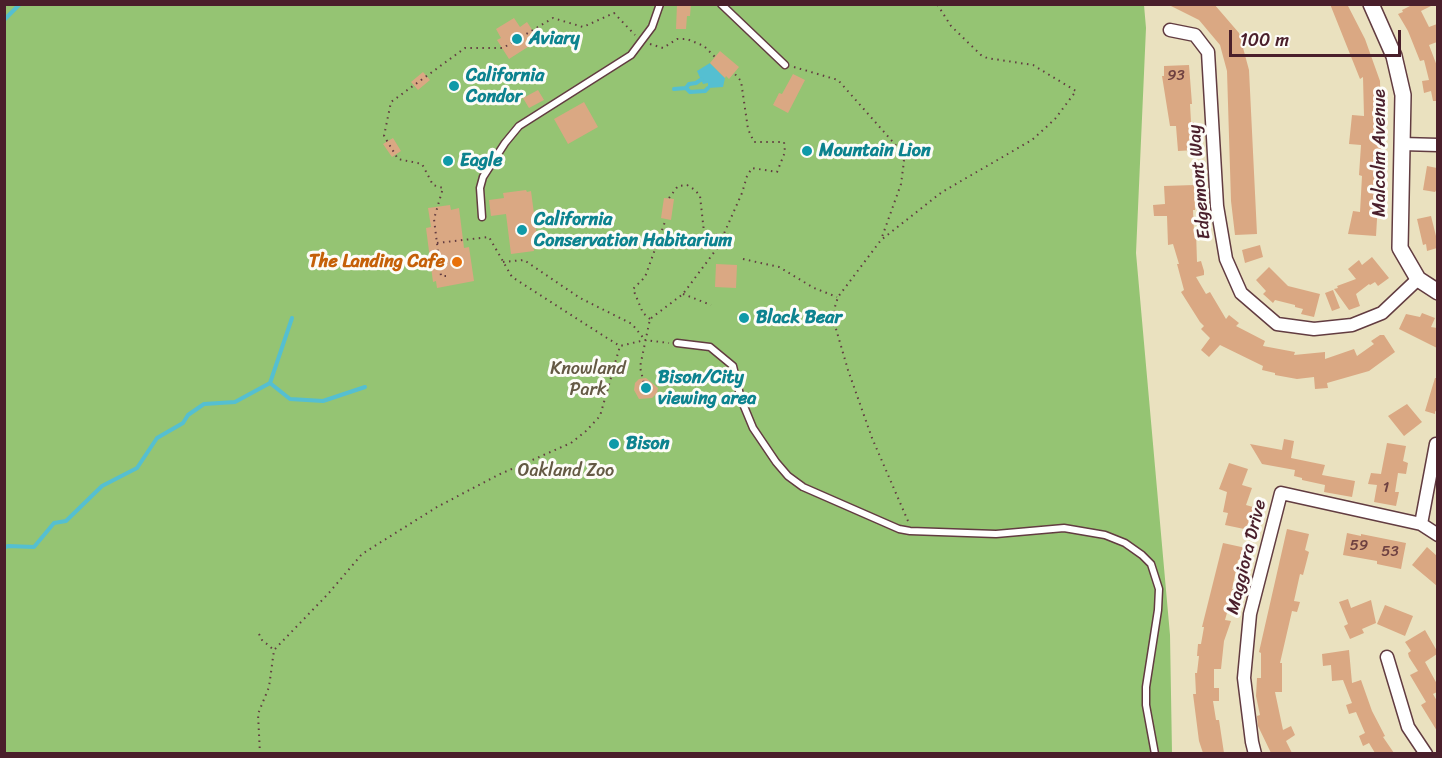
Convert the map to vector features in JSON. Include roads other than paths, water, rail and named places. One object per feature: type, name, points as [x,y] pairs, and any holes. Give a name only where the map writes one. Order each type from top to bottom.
[{"type":"street","name":"Malcolm Avenue","points":[[1371,4],[1394,56],[1403,96],[1399,204],[1400,248],[1418,279],[1437,292]]},
{"type":"street","name":"Edgemont Way","points":[[1170,30],[1195,35],[1208,52],[1217,206],[1226,260],[1241,294],[1277,324],[1314,329],[1352,325],[1382,313],[1418,279]]},
{"type":"street","points":[[1402,144],[1437,145]]},
{"type":"street","points":[[1421,524],[1436,444]]},
{"type":"street","name":"Maggiora Drive","points":[[1255,753],[1244,678],[1250,614],[1281,494],[1421,524],[1437,535]]},
{"type":"street","points":[[1387,657],[1408,727],[1426,753]]},
{"type":"lane","points":[[482,217],[480,188],[483,177],[519,126],[632,55],[652,27],[660,4]]},
{"type":"lane","points":[[721,4],[785,65]]},
{"type":"lane","points":[[677,343],[710,347],[733,366],[741,399],[753,428],[776,462],[788,476],[803,487],[899,529],[913,532],[996,534],[1064,528],[1105,535],[1125,543],[1142,555],[1151,564],[1159,589],[1146,687],[1146,705],[1155,753]]},
{"type":"water","points":[[710,63],[725,78],[723,87],[708,88],[708,83],[703,84],[697,71]]},
{"type":"waterway","points":[[4,20],[20,4]]},
{"type":"waterway","points":[[674,89],[686,88],[689,84],[702,79]]},
{"type":"waterway","points":[[686,88],[690,92],[705,91],[708,88]]},
{"type":"waterway","points":[[270,383],[292,318]]},
{"type":"waterway","points":[[4,548],[8,546],[34,547],[54,523],[66,521],[102,486],[137,468],[157,438],[183,423],[188,415],[204,404],[235,402],[270,383],[290,399],[323,401],[365,387]]},
{"type":"place","name":"Aviary","points":[[517,39]]},
{"type":"place","name":"California Condor","points":[[454,86]]},
{"type":"place","name":"Mountain Lion","points":[[807,151]]},
{"type":"place","name":"Eagle","points":[[448,161]]},
{"type":"place","name":"California Conservation Habitarium","points":[[522,230]]},
{"type":"place","name":"The Landing Cafe","points":[[457,262]]},
{"type":"place","name":"Black Bear","points":[[744,318]]},
{"type":"place","name":"Bison/City viewing area","points":[[646,388]]},
{"type":"place","name":"Bison","points":[[614,444]]},
{"type":"park label","name":"Knowland Park","points":[[588,379]]},
{"type":"park label","name":"Oakland Zoo","points":[[566,471]]}]
